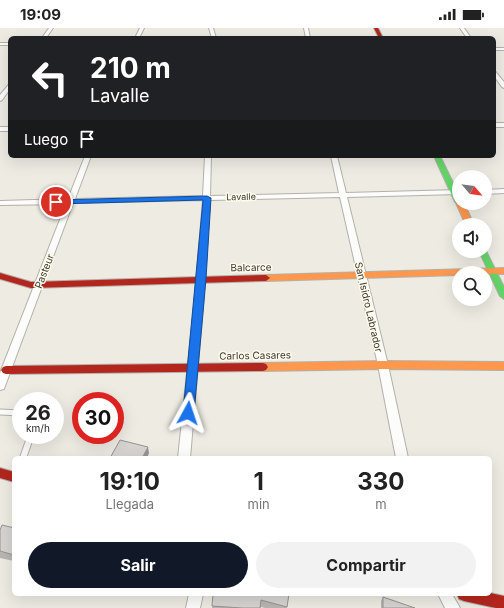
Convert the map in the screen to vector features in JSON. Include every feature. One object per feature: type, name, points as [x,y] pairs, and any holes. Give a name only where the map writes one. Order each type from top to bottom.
[{"type":"street","points":[[496,75],[503,84]]},
{"type":"street","points":[[0,99],[8,88]]},
{"type":"street","name":"Pasteur","points":[[0,386],[87,158]]},
{"type":"street","points":[[184,456],[201,279],[207,198],[208,158]]},
{"type":"street","name":"San Isidro Labrador","points":[[334,158],[402,456]]},
{"type":"street","points":[[438,158],[452,183]]},
{"type":"street","points":[[492,192],[504,191]]},
{"type":"street","name":"Lavalle","points":[[0,203],[452,192]]},
{"type":"street","name":"Balcarce","points":[[492,272],[504,271]]},
{"type":"street","points":[[492,272],[504,296]]},
{"type":"street","name":"Balcarce","points":[[0,276],[31,285],[38,285],[201,279],[452,273]]},
{"type":"street","name":"Carlos Casares","points":[[6,370],[382,365],[504,366]]},
{"type":"street","points":[[0,473],[12,476]]},
{"type":"street","points":[[193,608],[196,596]]},
{"type":"street","points":[[446,596],[453,608]]},
{"type":"street","points":[[473,596],[504,603]]},
{"type":"lane","points":[[0,412],[12,413]]},
{"type":"lane","points":[[24,456],[28,444]]},
{"type":"building","points":[[124,441],[148,447],[143,456],[111,456],[118,444],[124,444]]},
{"type":"building","points":[[2,525],[12,528],[12,554],[0,551],[0,530]]},
{"type":"building","points":[[213,596],[289,596],[287,607],[261,600],[260,608],[212,606]]},
{"type":"building","points":[[383,597],[415,608],[383,608]]},
{"type":"traffic: fast","points":[[438,158],[452,187]]},
{"type":"traffic: fast","points":[[486,258],[504,296]]},
{"type":"traffic: slow","points":[[463,210],[467,218]]},
{"type":"traffic: slow","points":[[266,278],[504,271]]},
{"type":"traffic: slow","points":[[263,367],[383,365],[504,366]]},
{"type":"traffic: jam","points":[[376,28],[380,36]]},
{"type":"traffic: jam","points":[[0,276],[31,285],[266,278]]},
{"type":"traffic: jam","points":[[6,370],[263,367]]},
{"type":"traffic: jam","points":[[0,473],[12,476]]},
{"type":"traffic: jam","points":[[473,596],[504,603]]},
{"type":"route","points":[[56,202],[207,198],[188,413]]}]
